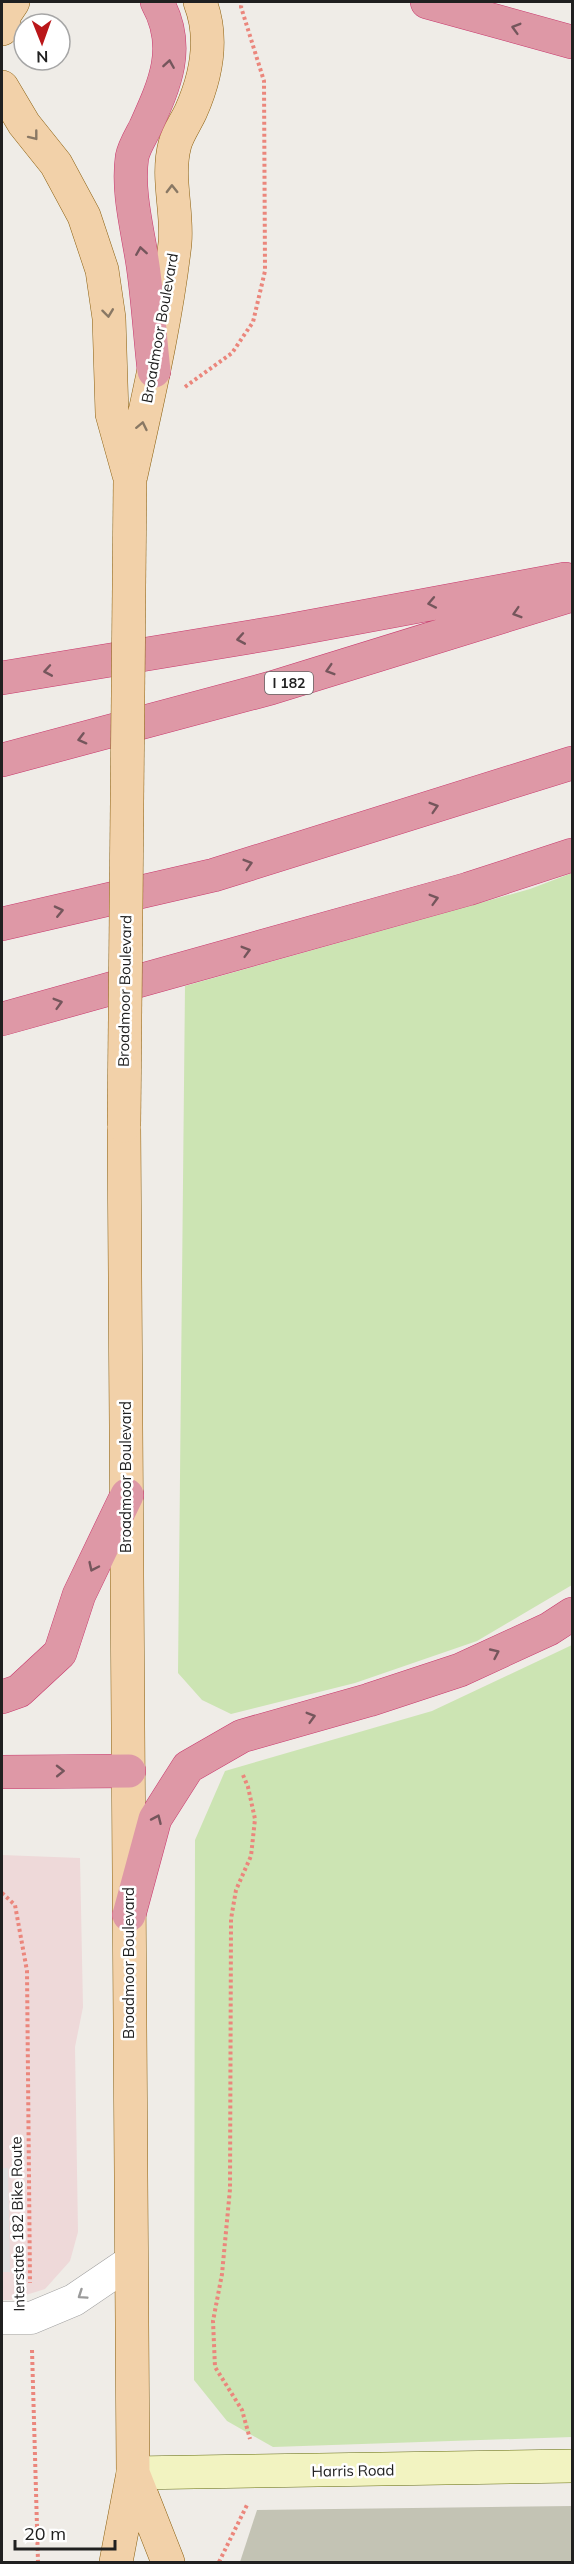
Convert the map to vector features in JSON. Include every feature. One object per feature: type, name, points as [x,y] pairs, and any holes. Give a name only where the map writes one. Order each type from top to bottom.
[{"type":"highway","points":[[154,371],[144,269],[132,193],[132,155],[169,69],[171,49],[168,31],[157,2]]},
{"type":"highway","points":[[427,2],[573,42]]},
{"type":"highway","points":[[2,678],[280,632],[573,577]]},
{"type":"highway","name":"I 182","points":[[2,760],[271,688],[573,595]]},
{"type":"highway","points":[[2,924],[214,875],[573,763]]},
{"type":"highway","points":[[2,1019],[468,889],[573,855]]},
{"type":"highway","points":[[2,1697],[19,1691],[60,1653],[79,1595],[127,1495]]},
{"type":"highway","points":[[129,1915],[155,1819],[188,1767],[242,1736],[369,1701],[460,1670],[549,1629],[573,1614]]},
{"type":"highway","points":[[2,1772],[129,1770]]},
{"type":"main road","points":[[2,28],[5,14],[14,2]]},
{"type":"main road","name":"Broadmoor Boulevard","points":[[116,2562],[133,2473],[124,1126],[130,480],[154,371],[175,239],[171,168],[175,143],[202,85],[208,41],[200,2]]},
{"type":"main road","name":"Broadmoor Boulevard","points":[[2,87],[24,124],[56,164],[84,216],[102,270],[109,318],[112,414],[130,480]]},
{"type":"main road","name":"Broadmoor Boulevard","points":[[133,2473],[168,2562]]},
{"type":"street","points":[[16,2318],[74,2300],[130,2262]]},
{"type":"street","name":"Harris Road","points":[[133,2473],[249,2473],[573,2466]]},
{"type":"path","points":[[178,392],[232,353],[254,322],[265,271],[264,81],[241,7],[242,2]]},
{"type":"path","points":[[219,2562],[249,2500],[250,2438],[242,2410],[215,2367],[213,2321],[222,2274],[230,2189],[231,1919],[236,1890],[251,1856],[255,1819],[248,1787],[238,1766]]},
{"type":"path","name":"Interstate 182 Bike Route","points":[[2,1893],[15,1905],[27,1971],[16,2318],[38,2562]]},
{"type":"shaded area","points":[[2,1855],[80,1858],[83,2007],[75,2047],[78,2232],[70,2261],[45,2289],[10,2300],[2,2300]]},
{"type":"shaded area","points":[[2,2168],[8,2168],[10,2272],[2,2272]]},
{"type":"shaded area","points":[[572,2506],[572,2562],[240,2562],[257,2510]]},
{"type":"green space","points":[[572,873],[572,1585],[477,1641],[355,1683],[231,1714],[202,1700],[178,1673],[185,986],[530,889]]},
{"type":"green space","points":[[572,1645],[572,2437],[273,2447],[227,2421],[194,2380],[195,1840],[225,1771],[432,1711]]}]
